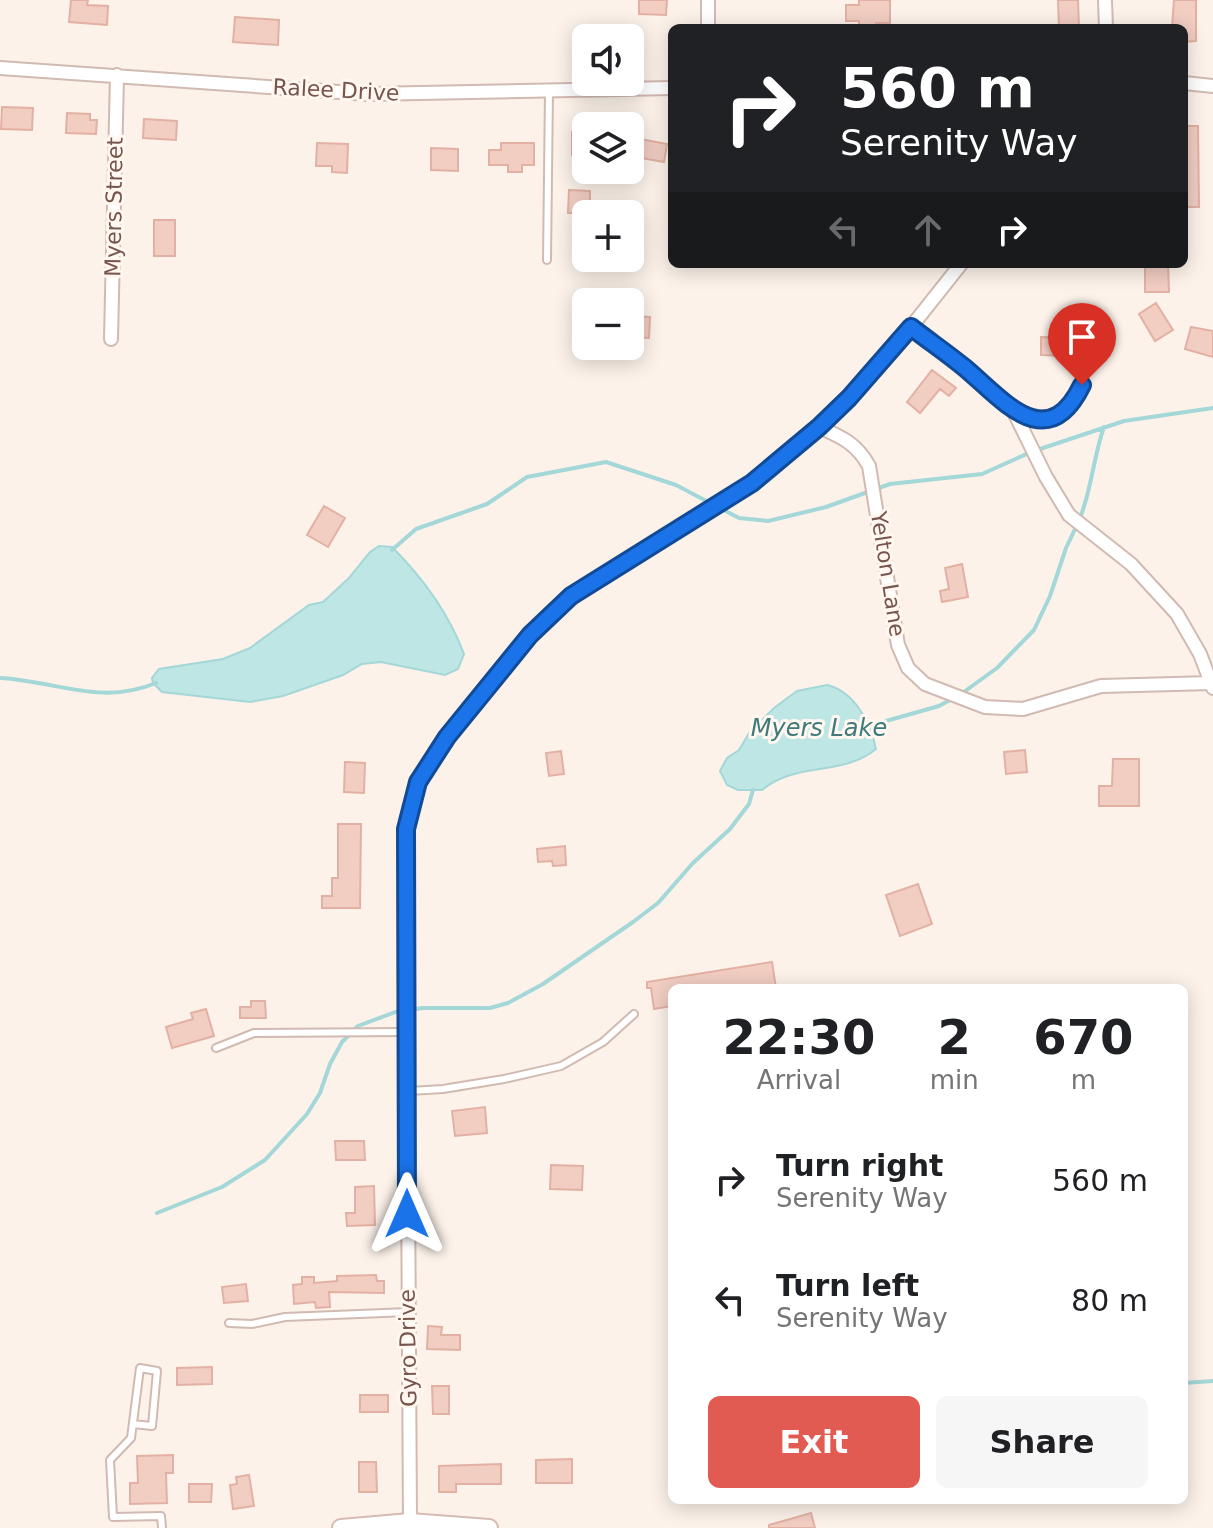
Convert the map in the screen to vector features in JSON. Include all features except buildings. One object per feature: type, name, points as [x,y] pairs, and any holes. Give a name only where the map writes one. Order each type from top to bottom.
[{"type":"main road","points":[[341,1528],[410,1522],[489,1528]]},
{"type":"street","points":[[708,0],[708,24]]},
{"type":"street","points":[[1105,0],[1106,24]]},
{"type":"street","name":"Ralee Drive","points":[[0,68],[368,94],[668,88]]},
{"type":"street","name":"Myers Street","points":[[111,339],[117,75]]},
{"type":"street","points":[[1188,83],[1213,86]]},
{"type":"street","name":"Gyro Drive","points":[[410,1522],[406,829],[418,782],[447,737],[513,655],[571,596],[752,483],[819,427],[849,398],[911,327],[958,268]]},
{"type":"street","points":[[911,327],[966,369],[1014,412],[1030,419],[1058,414],[1075,400],[1082,385]]},
{"type":"street","points":[[1014,412],[1069,515],[1131,564],[1177,614],[1200,654],[1212,685]]},
{"type":"street","name":"Yelton Lane","points":[[819,427],[845,438],[863,455],[869,466],[898,645],[908,668],[925,684],[975,705],[1023,709],[1101,686],[1212,685]]},
{"type":"lane","points":[[547,260],[549,91]]},
{"type":"lane","points":[[407,1091],[489,1081],[561,1066],[603,1042],[634,1014]]},
{"type":"lane","points":[[216,1048],[254,1033],[407,1032]]},
{"type":"lane","points":[[229,1323],[252,1324],[285,1317],[408,1312]]},
{"type":"lane","points":[[114,1528],[110,1460],[131,1438],[140,1368],[157,1371],[152,1426],[133,1424]]},
{"type":"lane","points":[[113,1517],[161,1516],[162,1528]]},
{"type":"water","points":[[379,546],[392,547],[443,610],[464,654],[458,669],[445,675],[381,662],[362,664],[343,675],[283,696],[250,702],[162,692],[153,683],[152,678],[159,669],[223,659],[250,648],[309,605],[323,602]]},
{"type":"water","name":"Myers Lake","points":[[827,685],[845,694],[860,710],[876,749],[849,763],[789,775],[762,790],[738,790],[727,785],[720,771],[727,758],[739,750],[749,733],[774,708],[797,691]]},
{"type":"waterway","points":[[720,508],[739,518],[768,521],[826,507],[890,484],[982,474],[1031,452],[1124,421],[1213,408]]},
{"type":"waterway","points":[[1080,518],[1104,427]]},
{"type":"waterway","points":[[392,550],[416,529],[487,504],[527,477],[606,462],[676,485],[712,504]]},
{"type":"waterway","points":[[961,694],[997,668],[1034,630],[1076,527]]},
{"type":"waterway","points":[[0,678],[97,692],[136,690],[156,683]]},
{"type":"waterway","points":[[886,721],[950,700]]},
{"type":"waterway","points":[[157,1213],[222,1187],[265,1160],[307,1114],[320,1093],[342,1042],[358,1026],[398,1011],[490,1008],[508,1003],[543,984],[633,922],[658,903],[693,863],[730,829],[749,804],[753,790]]},
{"type":"waterway","points":[[1188,1383],[1213,1381]]},
{"type":"route","points":[[407,1214],[406,829],[418,782],[447,737],[491,680],[530,635],[571,596],[752,483],[819,427],[849,398],[911,327],[966,369],[1014,412],[1030,419],[1058,414],[1075,400],[1082,385]]}]
